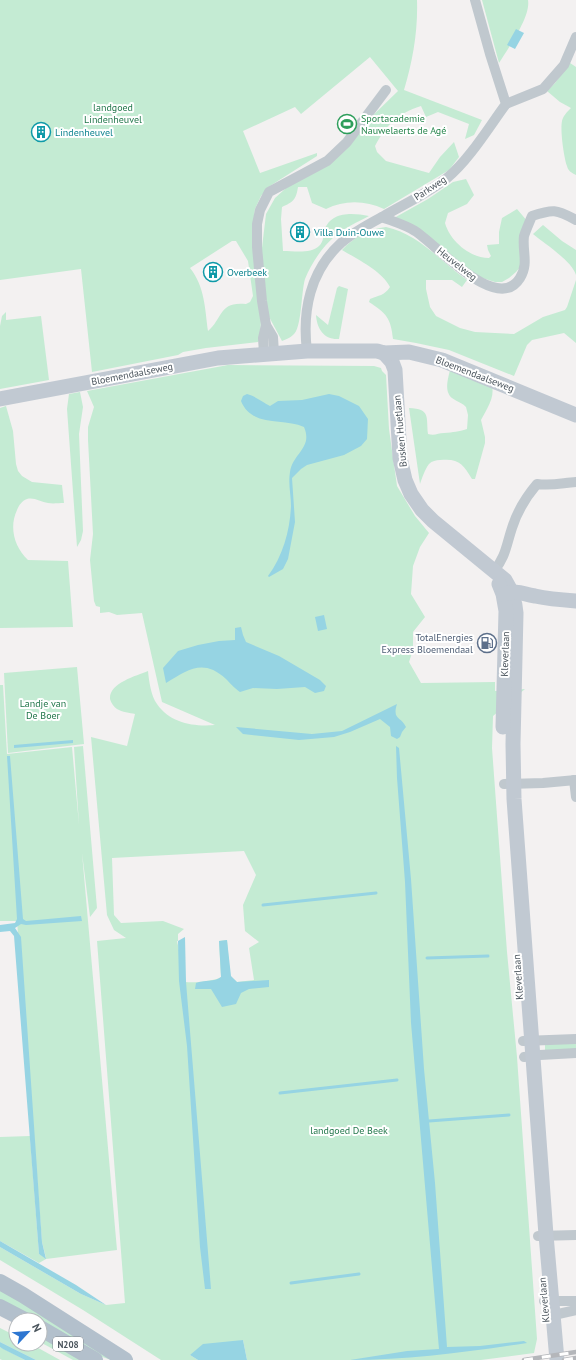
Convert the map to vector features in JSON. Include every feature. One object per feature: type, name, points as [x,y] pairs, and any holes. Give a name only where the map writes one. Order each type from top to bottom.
[{"type":"main road","name":"N208","points":[[0,1282],[125,1360]]},
{"type":"main road","points":[[0,1307],[10,1312]]},
{"type":"main road","name":"N208","points":[[48,1333],[95,1360]]},
{"type":"street","points":[[475,0],[506,104],[544,89],[564,65],[576,37]]},
{"type":"street","points":[[269,353],[263,338],[266,325],[257,232],[260,210],[264,200],[269,192],[327,161],[347,142],[386,90]]},
{"type":"street","name":"Parkweg","points":[[307,351],[306,318],[308,300],[320,267],[330,254],[342,242],[382,217],[426,193],[448,177],[465,159],[506,104]]},
{"type":"street","name":"Heuvelweg","points":[[382,217],[415,230],[453,263],[482,284],[495,288],[511,287],[520,279],[525,266],[524,237],[532,216],[547,211],[561,212],[576,220]]},
{"type":"street","name":"Bloemendaalseweg","points":[[0,399],[218,358],[307,351],[377,351],[384,353],[409,352],[442,360],[576,415]]},
{"type":"street","name":"Busken Huetlaan","points":[[384,353],[392,362],[395,370],[400,458],[405,480],[411,494],[422,510],[433,521],[505,580],[509,597]]},
{"type":"street","points":[[494,572],[502,561],[518,512],[528,495],[537,484],[549,486],[576,482]]},
{"type":"street","points":[[509,597],[520,592],[533,596],[576,601]]},
{"type":"street","name":"Kleverlaan","points":[[509,597],[506,611],[503,744],[509,783],[548,1300],[549,1360]]},
{"type":"street","points":[[509,783],[542,783],[575,780],[576,797]]},
{"type":"street","points":[[528,1048],[576,1039]]},
{"type":"street","points":[[528,1048],[576,1053]]},
{"type":"street","points":[[542,1235],[573,1235]]},
{"type":"street","points":[[548,1300],[576,1301]]},
{"type":"street","points":[[549,1316],[576,1310]]},
{"type":"street","name":"Kleverlaan","points":[[549,1316],[557,1360]]},
{"type":"green space","name":"landgoed Lindenheuvel","points":[[0,0],[417,0],[417,23],[414,45],[404,90],[482,120],[474,135],[465,139],[469,124],[438,112],[426,117],[421,106],[399,116],[388,126],[375,146],[377,152],[386,161],[429,173],[440,157],[454,142],[459,157],[449,170],[384,209],[369,204],[355,202],[340,204],[326,209],[312,203],[307,187],[298,187],[293,200],[289,204],[282,207],[281,219],[283,251],[302,252],[316,249],[322,242],[327,224],[337,217],[349,214],[369,216],[339,233],[330,240],[317,256],[305,279],[300,318],[296,331],[291,337],[282,341],[267,313],[261,256],[266,214],[275,198],[285,189],[324,163],[398,91],[370,57],[301,114],[295,107],[243,131],[260,173],[317,153],[317,156],[270,186],[261,196],[255,209],[252,233],[261,319],[260,339],[258,342],[183,352],[178,355],[92,372],[81,269],[0,280]],"holes":[[[232,241],[236,241],[248,261],[253,296],[250,302],[246,304],[231,305],[226,308],[208,331],[205,306],[201,290],[199,283],[190,268]]]},
{"type":"green space","points":[[482,0],[528,0],[528,7],[523,23],[499,63]]},
{"type":"green space","points":[[570,63],[576,67],[576,175],[570,172],[568,168],[562,137],[563,119],[565,114],[571,108],[560,102],[547,91]]},
{"type":"green space","points":[[466,179],[474,195],[467,204],[448,213],[445,223],[451,236],[468,252],[489,258],[491,256],[487,245],[499,244],[499,232],[502,218],[517,209],[528,222],[522,265],[509,278],[502,282],[495,282],[479,277],[394,218],[428,199],[453,182]]},
{"type":"green space","points":[[543,225],[562,241],[576,250],[576,275],[564,259],[533,234]]},
{"type":"green space","points":[[386,227],[409,236],[419,242],[467,280],[462,287],[452,280],[426,280],[426,289],[430,307],[436,316],[460,328],[475,332],[514,334],[543,317],[565,310],[576,280],[576,343],[564,333],[532,340],[527,345],[514,376],[449,350],[393,339],[391,326],[387,317],[380,309],[369,302],[370,299],[383,294],[390,287],[375,271],[362,261],[342,250],[362,234]]},
{"type":"green space","points":[[339,286],[348,289],[339,339],[334,339],[325,336],[322,333],[318,325],[316,315],[328,325],[337,288]]},
{"type":"green space","points":[[6,312],[6,320],[41,316],[49,380],[0,389],[0,326],[2,316]]},
{"type":"green space","name":"landgoed De Beek","points":[[228,365],[374,366],[381,368],[386,375],[389,429],[397,486],[415,516],[429,533],[420,547],[413,566],[411,594],[425,617],[413,632],[413,650],[409,662],[421,683],[495,682],[495,691],[525,689],[493,716],[492,748],[507,952],[517,1057],[537,1339],[534,1353],[481,1360],[247,1360],[243,1340],[190,1355],[198,1360],[161,1360],[83,1310],[0,1260],[0,1247],[81,1294],[106,1305],[125,1303],[97,941],[126,938],[114,930],[107,915],[91,737],[127,746],[135,714],[124,712],[116,708],[110,700],[111,693],[118,684],[148,671],[153,697],[162,710],[169,716],[176,720],[191,724],[215,725],[162,702],[142,613],[117,615],[109,612],[100,613],[100,607],[96,606],[94,601],[90,560],[93,534],[88,427],[94,407],[87,391]],"holes":[[[244,851],[256,875],[243,905],[245,931],[259,942],[249,948],[254,980],[237,982],[230,976],[227,940],[219,941],[221,977],[214,980],[186,982],[177,941],[178,934],[184,929],[163,921],[121,923],[114,915],[112,858]]]},
{"type":"green space","points":[[450,370],[492,386],[493,390],[491,399],[481,420],[485,443],[475,479],[472,479],[460,463],[452,460],[439,460],[433,461],[429,464],[420,484],[409,408],[424,412],[427,419],[428,434],[430,435],[467,429],[468,415],[466,407],[452,398],[448,392],[447,385]]},
{"type":"green space","points":[[80,392],[83,407],[79,434],[83,531],[81,540],[77,547],[67,409],[69,394]]},
{"type":"green space","points":[[6,406],[13,431],[18,471],[22,476],[32,482],[62,485],[64,503],[50,503],[32,499],[25,500],[21,503],[17,510],[13,523],[13,530],[19,549],[28,560],[68,561],[73,627],[0,628],[0,408]]},
{"type":"green space","name":"Landje van De Boer","points":[[77,667],[84,744],[8,753],[4,673]]},
{"type":"green space","points":[[0,685],[3,685],[7,754],[72,747],[79,825],[74,747],[83,746],[97,908],[90,917],[82,853],[117,1250],[46,1259],[39,1263],[0,1241],[0,1137],[30,1136],[39,1254],[46,1258],[42,1242],[17,921],[0,921]]},
{"type":"green space","points":[[576,1041],[576,1051],[545,1052],[545,1042]]},
{"type":"green space","points":[[0,1287],[39,1312],[24,1312],[0,1299]]},
{"type":"green space","points":[[48,1318],[114,1360],[107,1359],[88,1350],[48,1326]]},
{"type":"green space","points":[[0,1328],[8,1332],[8,1346],[0,1342]]},
{"type":"green space","points":[[48,1339],[85,1360],[73,1360],[48,1346]]},
{"type":"green space","points":[[0,1347],[25,1360],[2,1360],[0,1359]]},
{"type":"green space","points":[[20,1352],[46,1352],[60,1360],[36,1360]]},
{"type":"water","points":[[516,29],[524,33],[515,49],[507,45]]},
{"type":"water","points":[[247,394],[270,406],[278,401],[302,400],[329,394],[339,396],[359,406],[368,419],[367,439],[361,446],[344,455],[307,465],[292,478],[295,522],[288,559],[283,569],[269,577],[268,576],[278,560],[285,542],[291,506],[289,476],[292,465],[302,450],[306,440],[306,434],[304,427],[296,424],[269,420],[253,415],[246,409],[241,401],[243,396]]},
{"type":"water","points":[[324,615],[327,629],[318,631],[315,617]]},
{"type":"water","points":[[241,627],[246,642],[279,656],[320,680],[326,686],[324,691],[315,693],[305,687],[277,689],[253,688],[240,692],[218,673],[210,669],[203,668],[189,670],[166,683],[163,668],[178,651],[198,645],[235,640],[235,628]]},
{"type":"water","points":[[397,704],[396,715],[406,727],[397,739],[391,736],[390,727],[380,719],[334,737],[299,740],[243,734],[236,727],[312,734],[342,731]]},
{"type":"water","points":[[73,740],[73,743],[14,748],[14,745]]},
{"type":"water","points":[[396,746],[399,748],[411,879],[424,1069],[435,1183],[447,1347],[480,1346],[524,1341],[527,1343],[438,1355],[394,1359],[350,1360],[407,1351],[439,1349],[411,1023],[405,882]]},
{"type":"water","points":[[7,756],[10,756],[23,919],[26,921],[81,916],[82,921],[26,925],[21,924],[15,928],[21,937],[42,1242],[46,1259],[39,1254],[14,936],[10,931],[0,932],[0,925],[15,923],[17,919]]},
{"type":"water","points":[[185,937],[186,982],[211,1289],[205,1289],[200,1247],[187,1046],[179,981],[178,941]]},
{"type":"water","points":[[227,940],[231,976],[237,982],[269,980],[269,987],[249,989],[241,993],[236,1004],[222,1007],[211,989],[195,989],[196,983],[216,980],[221,977],[219,941]]},
{"type":"water","points":[[0,1241],[76,1285],[106,1305],[81,1294],[0,1247]]},
{"type":"water","points":[[243,1340],[247,1360],[198,1360],[190,1355],[203,1344]]},
{"type":"water","points":[[0,1342],[8,1346],[8,1352],[3,1349],[0,1347]]},
{"type":"water","points":[[9,1352],[20,1352],[36,1360],[25,1360]]},
{"type":"waterway","points":[[263,905],[376,893]]},
{"type":"waterway","points":[[427,958],[488,956]]},
{"type":"waterway","points":[[280,1093],[397,1080]]},
{"type":"waterway","points":[[429,1121],[509,1115]]},
{"type":"waterway","points":[[291,1283],[359,1274]]},
{"type":"railway","points":[[524,1360],[576,1352]]},
{"type":"railway","points":[[564,1360],[576,1358]]},
{"type":"place","name":"Sportacademie Nauwelaerts de Agé","points":[[347,124]]},
{"type":"place","name":"Lindenheuvel","points":[[41,132]]},
{"type":"place","name":"Villa Duin-Ouwe","points":[[300,232]]},
{"type":"place","name":"Overbeek","points":[[213,272]]},
{"type":"place","name":"TotalEnergies Express Bloemendaal","points":[[487,643]]}]
